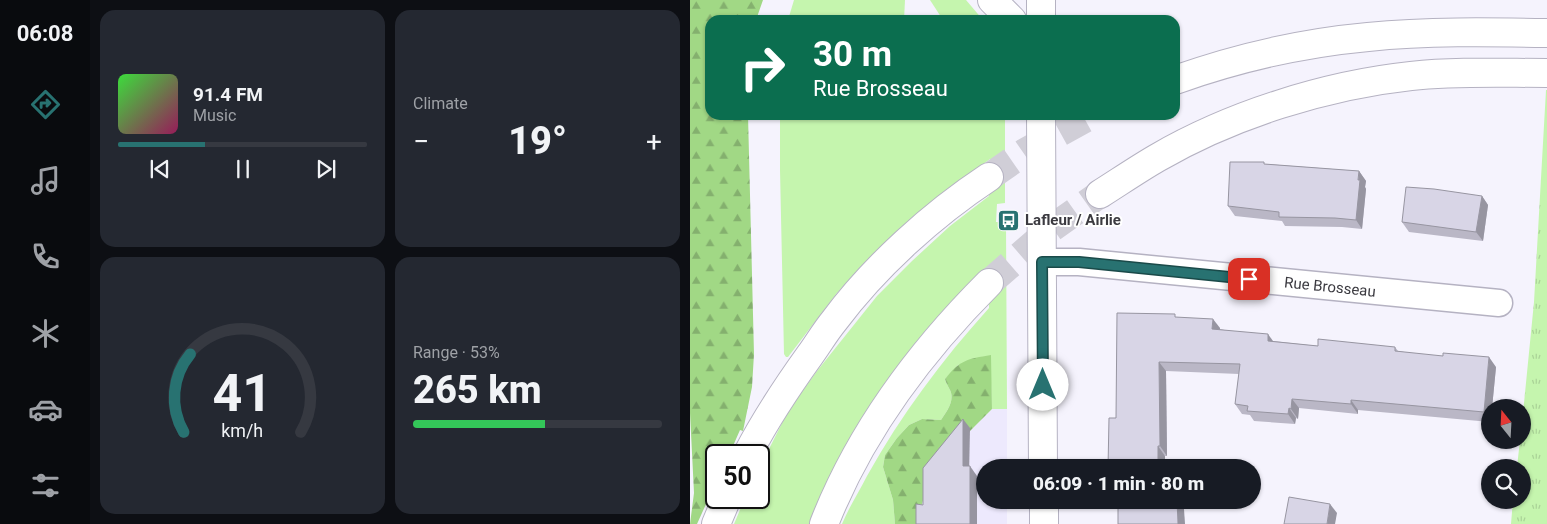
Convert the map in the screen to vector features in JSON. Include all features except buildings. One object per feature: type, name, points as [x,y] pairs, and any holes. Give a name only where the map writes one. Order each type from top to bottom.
[{"type":"main road","points":[[992,0],[1007,15]]},
{"type":"main road","points":[[1041,0],[1041,15]]},
{"type":"main road","points":[[1180,78],[1233,61],[1334,41],[1392,35],[1547,33]]},
{"type":"main road","points":[[1100,194],[1158,157],[1192,140],[1265,109],[1302,98],[1339,88],[1411,76],[1447,73],[1547,73]]},
{"type":"main road","points":[[1041,120],[1043,459]]},
{"type":"main road","points":[[753,444],[795,375],[834,320],[871,276],[931,220],[963,194],[989,177]]},
{"type":"main road","points":[[824,524],[861,448],[904,380],[957,315],[989,283]]},
{"type":"main road","points":[[716,524],[722,509]]},
{"type":"main road","points":[[1044,509],[1044,524]]},
{"type":"street","name":"Rue Brosseau","points":[[1042,262],[1079,262],[1499,303]]},
{"type":"shaded area","points":[[992,409],[1007,409],[1007,459],[976,459],[976,509],[1007,509],[1007,524],[917,524],[929,477],[958,443]]},
{"type":"green space","points":[[690,0],[763,0],[758,15],[705,15],[705,120],[748,120],[754,354],[752,387],[743,431],[740,430],[734,444],[705,444],[705,506],[697,524],[690,524],[694,493],[690,413]]},
{"type":"green space","points":[[794,0],[905,0],[904,15],[790,15]]},
{"type":"green space","points":[[930,0],[966,0],[979,15],[940,15]]},
{"type":"green space","points":[[1547,90],[1547,524],[1511,524],[1512,509],[1531,509],[1531,459],[1518,459],[1519,449],[1531,449],[1531,399],[1524,399],[1534,302]]},
{"type":"green space","points":[[780,120],[1005,120],[1005,203],[997,204],[996,222],[1006,222],[1007,409],[992,409],[990,356],[958,365],[945,379],[952,398],[950,406],[941,420],[922,419],[909,425],[885,455],[883,467],[893,500],[895,524],[842,524],[880,453],[908,410],[939,368],[989,308],[989,265],[933,322],[884,385],[843,453],[809,524],[734,524],[740,509],[770,509],[770,447],[788,411],[817,371],[877,296],[950,226],[989,196],[990,159],[922,210],[865,262],[837,293],[788,357],[784,354]]},
{"type":"green space","points":[[991,355],[992,409],[958,443],[929,477],[917,524],[895,524],[893,500],[883,467],[885,455],[909,425],[922,419],[941,420],[950,406],[952,398],[945,379],[955,368],[970,359]]},
{"type":"tunnel","points":[[989,177],[1025,152],[1083,120]]},
{"type":"tunnel","points":[[989,283],[1052,228],[1100,194]]},
{"type":"place","name":"Lafleur / Airlie","points":[[1009,220]]},
{"type":"route","points":[[1043,385],[1042,262],[1079,262],[1249,279]]}]
